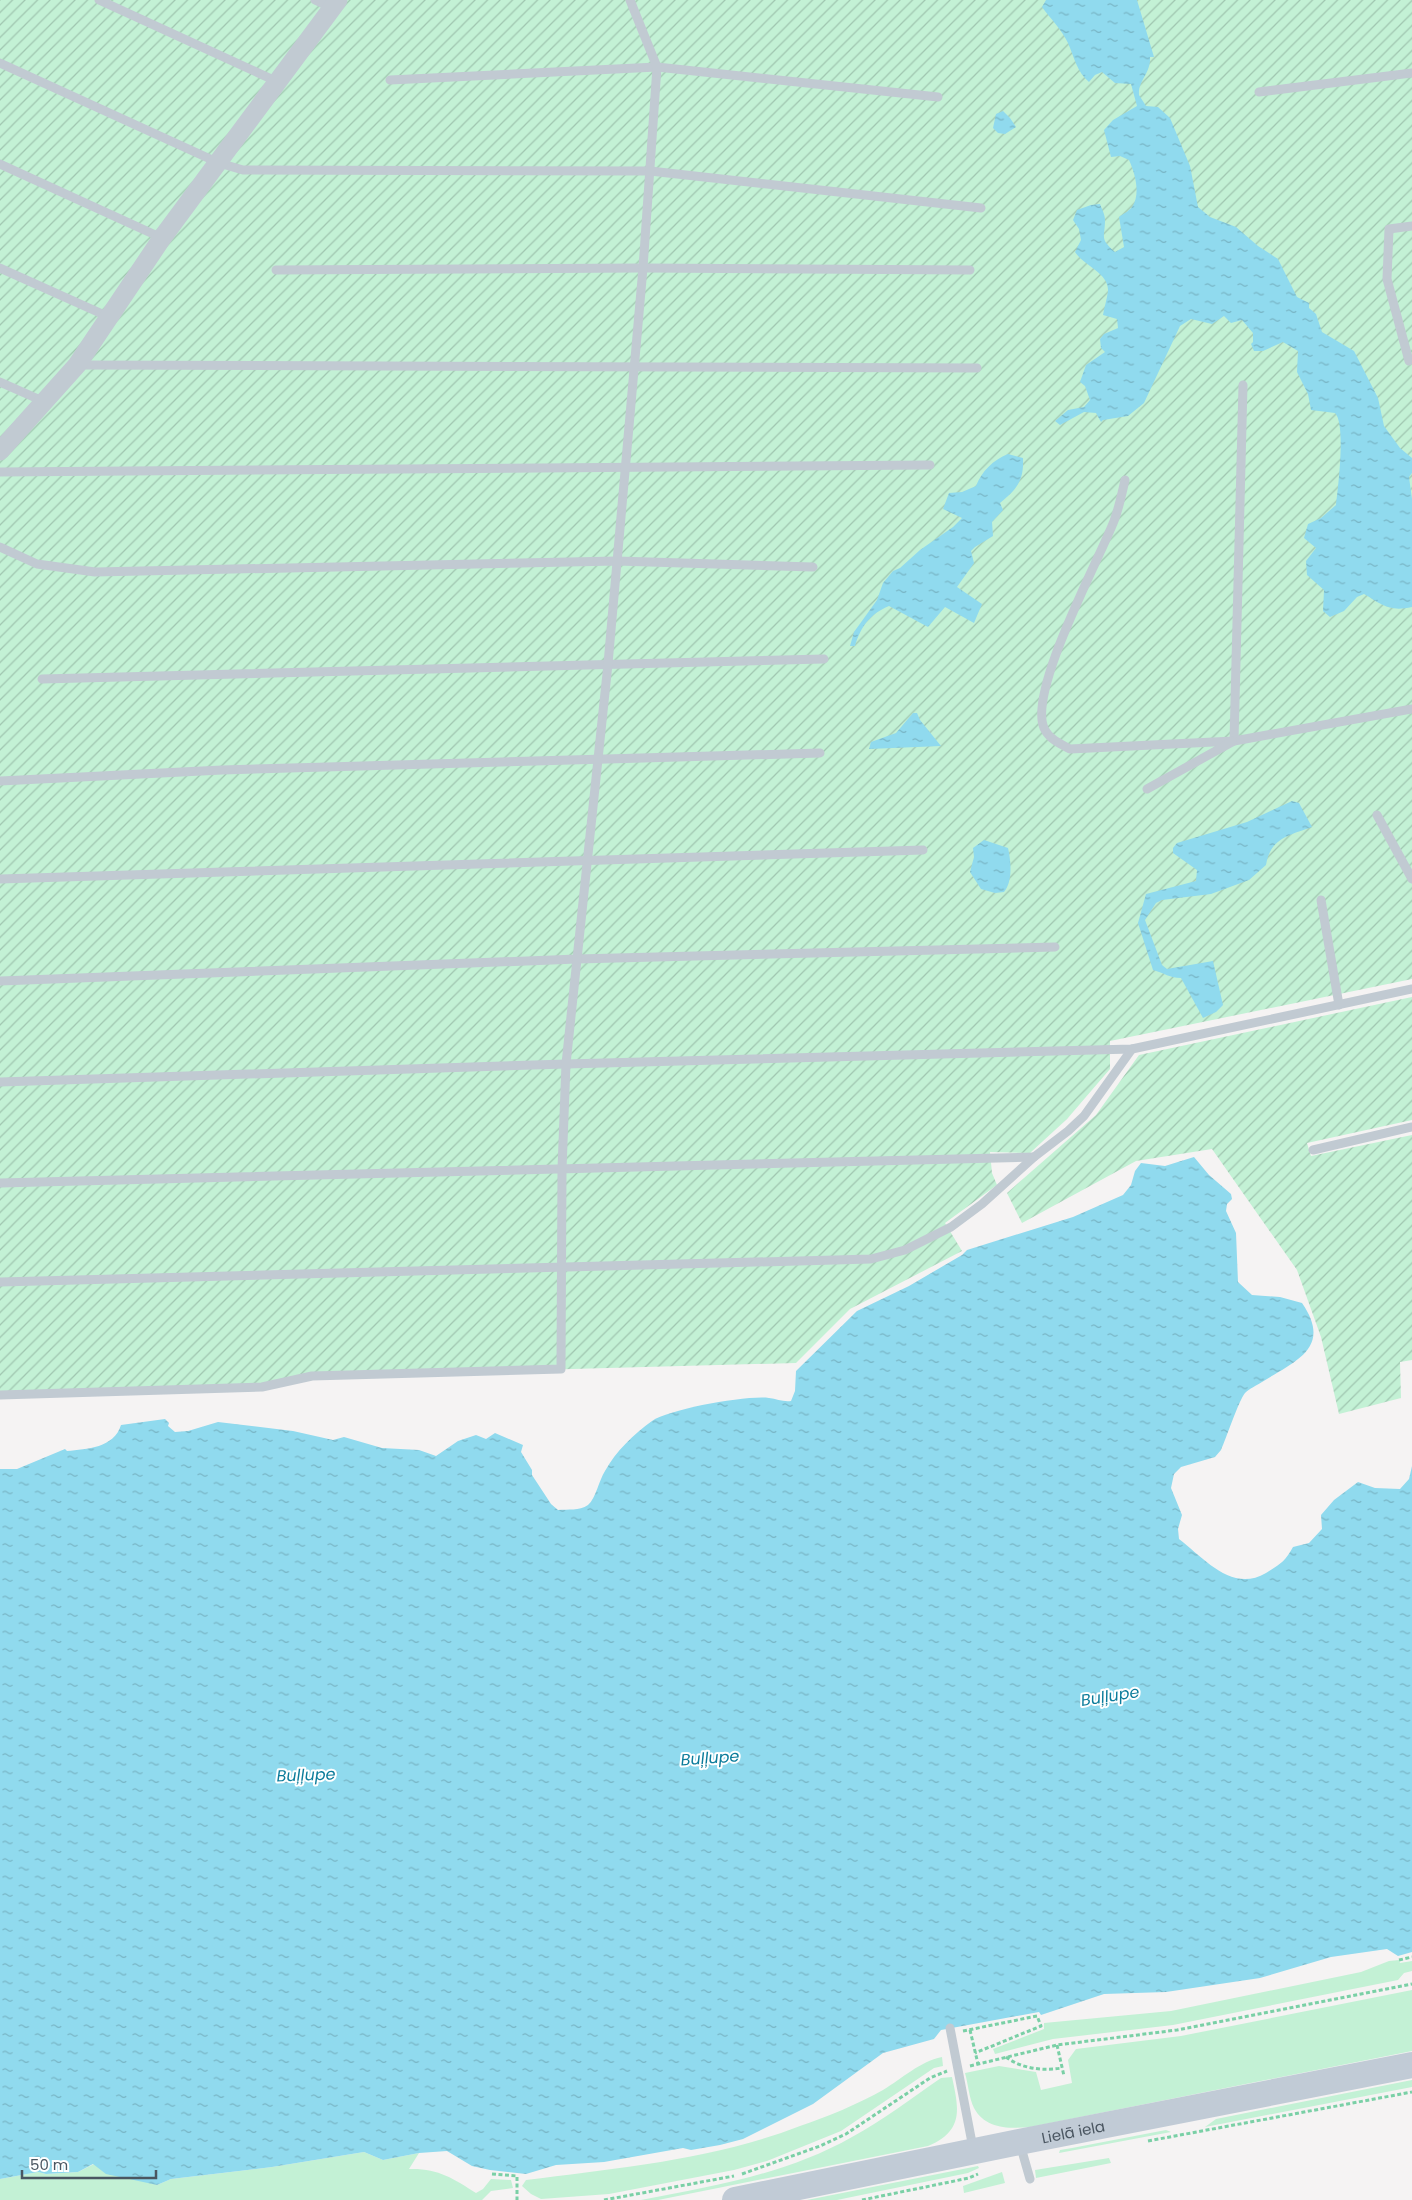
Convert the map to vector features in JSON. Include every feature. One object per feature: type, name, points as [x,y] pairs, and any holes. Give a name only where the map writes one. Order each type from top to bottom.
[{"type":"main road","name":"Lielā iela","points":[[735,2200],[978,2162],[1020,2142],[1412,2065]]},
{"type":"street","points":[[0,451],[77,365],[162,238],[335,4]]},
{"type":"lane","points":[[99,0],[279,82]]},
{"type":"lane","points":[[315,0],[335,4]]},
{"type":"lane","points":[[0,1395],[262,1387],[312,1376],[561,1369],[562,1169],[566,1064],[608,664],[643,268],[657,67],[630,0]]},
{"type":"lane","points":[[0,63],[219,163],[243,170],[650,171],[981,208]]},
{"type":"lane","points":[[390,80],[657,67],[938,97]]},
{"type":"lane","points":[[1259,92],[1412,73]]},
{"type":"lane","points":[[0,164],[162,238]]},
{"type":"lane","points":[[1409,361],[1387,279],[1389,229],[1412,226]]},
{"type":"lane","points":[[0,268],[109,317]]},
{"type":"lane","points":[[276,270],[643,268],[970,270]]},
{"type":"lane","points":[[77,365],[977,368]]},
{"type":"lane","points":[[0,382],[45,402]]},
{"type":"lane","points":[[1234,741],[1243,385]]},
{"type":"lane","points":[[0,472],[930,465]]},
{"type":"lane","points":[[1125,480],[1115,519],[1048,674],[1041,701],[1044,727],[1053,740],[1070,750],[1234,741],[1412,709]]},
{"type":"lane","points":[[0,547],[37,564],[95,572],[617,562],[813,567]]},
{"type":"lane","points":[[42,679],[824,659]]},
{"type":"lane","points":[[1147,789],[1234,741]]},
{"type":"lane","points":[[0,780],[222,770],[820,754]]},
{"type":"lane","points":[[1377,815],[1412,879]]},
{"type":"lane","points":[[0,879],[588,859],[923,850]]},
{"type":"lane","points":[[1321,900],[1339,1005]]},
{"type":"lane","points":[[0,981],[577,959],[1055,947]]},
{"type":"lane","points":[[0,1082],[1132,1049],[1412,989]]},
{"type":"lane","points":[[0,1282],[871,1259],[905,1250],[951,1227],[982,1204],[1034,1157],[1084,1116],[1132,1049]]},
{"type":"lane","points":[[1313,1150],[1412,1127]]},
{"type":"lane","points":[[0,1183],[1034,1157]]},
{"type":"lane","points":[[953,2030],[958,2068],[978,2162]]},
{"type":"lane","points":[[1020,2142],[1030,2179]]},
{"type":"path","points":[[1399,1960],[1412,1957]]},
{"type":"path","points":[[604,2200],[743,2174],[763,2168],[846,2134],[938,2073],[1057,2045],[1177,2030],[1412,1984]]},
{"type":"path","points":[[953,2030],[970,2030],[1037,2016],[1041,2026],[975,2053]]},
{"type":"path","points":[[970,2030],[978,2064]]},
{"type":"path","points":[[1057,2045],[1064,2076]]},
{"type":"path","points":[[1006,2057],[1015,2063],[1045,2071],[1062,2068]]},
{"type":"path","points":[[1139,2142],[1202,2132],[1412,2092]]},
{"type":"path","points":[[862,2200],[969,2178],[978,2162]]},
{"type":"path","points":[[492,2174],[517,2176],[517,2200]]},
{"type":"green space","points":[[0,0],[1412,0],[1412,979],[1110,1041],[1110,1069],[1067,1119],[1030,1153],[990,1152],[992,1173],[997,1185],[945,1223],[962,1251],[850,1309],[796,1363],[312,1376],[262,1387],[0,1395]]},
{"type":"green space","points":[[1412,997],[1412,1120],[1307,1143],[1311,1156],[1412,1135],[1412,1360],[1400,1362],[1401,1398],[1339,1414],[1321,1337],[1297,1270],[1212,1149],[1136,1161],[1022,1223],[1007,1193],[1096,1115],[1139,1055]]},
{"type":"green space","points":[[1399,1960],[1400,1963],[1412,1961],[1412,1971],[1404,1973],[1398,1980],[1173,2025],[1053,2039],[995,2054],[993,2049],[1044,2029],[1044,2023],[1171,2011],[1361,1972],[1389,1961]]},
{"type":"green space","points":[[1412,1990],[1412,2051],[1030,2127],[1014,2128],[999,2126],[985,2120],[979,2115],[972,2104],[965,2073],[999,2066],[1036,2072],[1041,2090],[1072,2083],[1068,2060],[1076,2049],[1181,2036]]},
{"type":"green space","points":[[942,2057],[943,2066],[934,2068],[841,2131],[767,2161],[734,2170],[609,2194],[541,2199],[531,2194],[522,2186],[526,2180],[630,2167],[699,2155],[767,2138],[853,2105],[883,2090],[918,2066]]},
{"type":"green space","points":[[952,2077],[957,2109],[956,2118],[948,2133],[940,2140],[928,2146],[658,2200],[641,2200],[723,2184],[776,2170],[802,2160],[827,2150],[864,2130],[941,2078]]},
{"type":"green space","points":[[1412,2080],[1412,2087],[1205,2127],[1216,2119]]},
{"type":"green space","points":[[1166,2130],[1171,2132],[1059,2153],[1060,2150]]},
{"type":"green space","points":[[364,2152],[383,2160],[419,2153],[409,2169],[436,2172],[476,2193],[483,2189],[491,2179],[511,2180],[513,2188],[491,2191],[482,2200],[0,2200],[0,2179],[38,2172],[46,2174],[78,2172],[94,2164],[157,2185],[171,2179],[272,2167]]},
{"type":"green space","points":[[1109,2158],[1111,2163],[1036,2178],[1035,2170]]},
{"type":"green space","points":[[978,2166],[979,2168],[968,2173],[837,2200],[807,2200]]},
{"type":"green space","points":[[1002,2172],[1005,2183],[964,2193],[963,2186]]},
{"type":"water","points":[[1046,0],[1137,0],[1154,57],[1150,57],[1149,68],[1140,85],[1139,95],[1146,106],[1158,107],[1170,118],[1190,166],[1198,207],[1210,217],[1236,227],[1258,246],[1278,259],[1297,297],[1309,303],[1309,308],[1316,314],[1322,332],[1354,351],[1378,398],[1384,426],[1400,448],[1412,458],[1412,473],[1409,477],[1412,499],[1412,607],[1392,608],[1364,594],[1357,597],[1344,611],[1330,617],[1323,611],[1324,590],[1307,575],[1306,561],[1316,548],[1304,538],[1308,524],[1321,518],[1336,505],[1341,442],[1338,419],[1335,413],[1311,410],[1308,394],[1297,372],[1298,351],[1283,342],[1263,351],[1254,351],[1251,344],[1253,342],[1253,333],[1242,320],[1231,323],[1224,316],[1212,324],[1191,319],[1180,326],[1144,403],[1128,416],[1103,420],[1101,422],[1096,413],[1084,412],[1060,425],[1055,421],[1068,410],[1084,407],[1090,400],[1085,386],[1080,382],[1086,365],[1105,352],[1101,348],[1100,339],[1104,334],[1118,328],[1117,319],[1103,315],[1108,291],[1105,279],[1075,252],[1081,240],[1079,229],[1073,220],[1077,210],[1100,204],[1105,218],[1104,238],[1107,244],[1115,252],[1124,247],[1119,217],[1131,208],[1135,202],[1136,184],[1129,160],[1120,156],[1111,157],[1104,130],[1113,120],[1137,106],[1131,84],[1115,83],[1102,72],[1095,75],[1089,82],[1085,78],[1065,38],[1042,7]]},
{"type":"water","points":[[1003,111],[1016,127],[1005,134],[998,133],[993,128],[996,114]]},
{"type":"water","points":[[1008,454],[1023,458],[1021,479],[1015,489],[1000,503],[1003,510],[992,522],[993,536],[971,551],[974,563],[957,587],[982,604],[974,623],[945,607],[928,627],[889,606],[871,617],[860,632],[855,646],[850,646],[854,632],[877,600],[883,583],[893,571],[900,568],[962,518],[943,509],[949,493],[962,492],[976,486],[981,476],[989,467],[998,459]]},
{"type":"water","points":[[913,713],[917,713],[920,720],[941,746],[869,749],[871,742],[896,733]]},
{"type":"water","points":[[1292,801],[1299,803],[1312,827],[1289,835],[1277,843],[1268,856],[1266,865],[1249,880],[1211,894],[1162,900],[1156,903],[1145,920],[1162,965],[1167,969],[1213,961],[1223,1005],[1216,1012],[1203,1018],[1181,978],[1153,970],[1138,923],[1146,894],[1196,881],[1197,870],[1173,853],[1173,848],[1177,843],[1247,822]]},
{"type":"water","points":[[984,840],[1008,848],[1010,877],[1004,892],[995,893],[981,889],[970,872],[974,857],[973,848]]},
{"type":"water","name":"Buļļupe","points":[[1194,1157],[1209,1175],[1231,1194],[1232,1199],[1227,1204],[1226,1211],[1236,1233],[1238,1282],[1252,1295],[1280,1297],[1302,1303],[1311,1318],[1313,1331],[1312,1342],[1306,1352],[1287,1367],[1245,1393],[1221,1450],[1215,1457],[1181,1467],[1174,1474],[1171,1488],[1182,1515],[1178,1529],[1179,1539],[1220,1571],[1242,1579],[1254,1578],[1279,1565],[1293,1547],[1309,1543],[1322,1529],[1321,1515],[1334,1500],[1358,1482],[1375,1488],[1400,1489],[1409,1479],[1412,1466],[1412,1952],[1398,1956],[1387,1949],[1331,1957],[1260,1978],[1166,1992],[1104,1994],[1041,2015],[1039,2012],[941,2030],[934,2039],[883,2053],[813,2104],[743,2139],[691,2150],[683,2148],[604,2162],[556,2165],[526,2174],[472,2166],[447,2151],[419,2153],[383,2160],[364,2152],[272,2167],[171,2179],[157,2185],[106,2174],[93,2164],[78,2172],[46,2174],[38,2172],[0,2179],[0,1469],[17,1469],[65,1449],[67,1451],[99,1446],[112,1438],[121,1425],[165,1419],[169,1423],[168,1426],[175,1432],[188,1431],[218,1422],[293,1431],[333,1440],[344,1437],[382,1448],[419,1450],[436,1456],[458,1441],[476,1435],[486,1439],[495,1433],[523,1445],[521,1452],[532,1470],[532,1475],[551,1504],[558,1510],[581,1508],[591,1502],[609,1464],[620,1450],[632,1437],[652,1421],[675,1412],[727,1401],[769,1398],[791,1401],[795,1391],[796,1371],[857,1311],[909,1286],[962,1255],[967,1250],[1073,1217],[1123,1195],[1131,1185],[1135,1171],[1141,1163],[1165,1166]]}]
